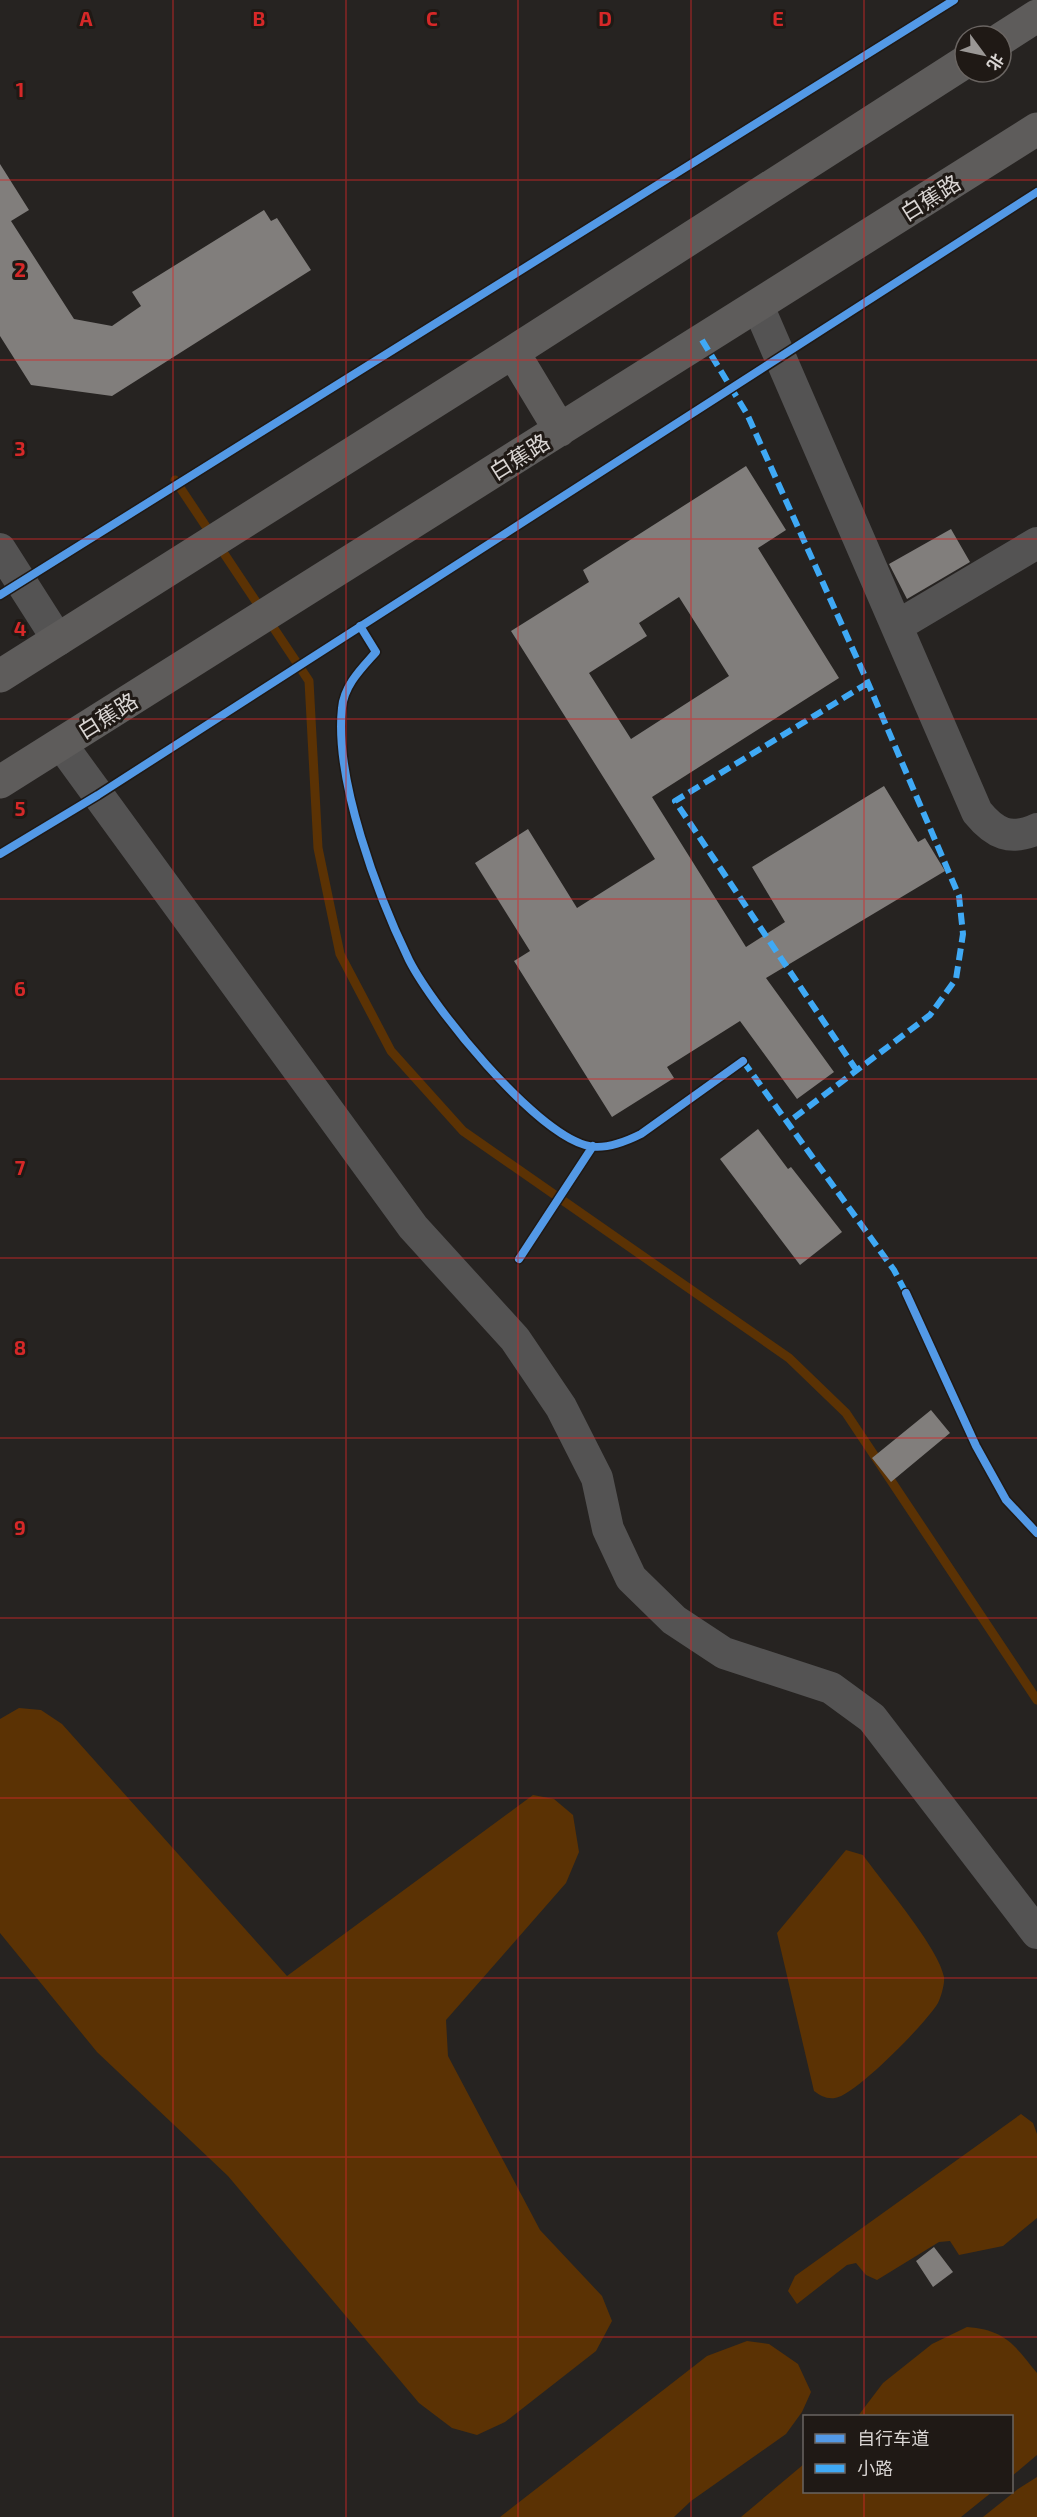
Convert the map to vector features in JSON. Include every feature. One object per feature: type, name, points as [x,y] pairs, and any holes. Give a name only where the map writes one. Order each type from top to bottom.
[{"type":"main road","points":[[1013,31],[1037,16]]},
{"type":"main road","points":[[0,676],[513,352],[953,70]]},
{"type":"main road","name":"白蕉路","points":[[0,782],[1037,129]]},
{"type":"main road","points":[[513,352],[560,430]]},
{"type":"street","points":[[758,306],[977,812],[988,825],[1002,834],[1018,836],[1037,829]]},
{"type":"street","points":[[897,626],[1037,543]]},
{"type":"street","points":[[0,549],[58,640]]},
{"type":"street","points":[[61,744],[413,1227],[515,1339],[542,1378],[561,1407],[597,1478],[608,1530],[631,1578],[674,1620],[724,1653],[831,1688],[872,1718],[1037,1933]]},
{"type":"shaded area","points":[[19,1708],[41,1710],[62,1724],[287,1976],[533,1795],[554,1799],[573,1815],[579,1852],[566,1883],[446,2020],[448,2056],[540,2230],[602,2296],[612,2321],[596,2351],[505,2422],[477,2435],[452,2428],[419,2403],[228,2176],[97,2052],[0,1933],[0,1719]]},
{"type":"shaded area","points":[[846,1850],[863,1855],[896,1898],[932,1949],[944,1980],[938,2003],[906,2041],[858,2085],[845,2094],[829,2098],[814,2091],[777,1933]]},
{"type":"shaded area","points":[[1021,2114],[1033,2123],[1037,2134],[1037,2218],[1003,2246],[959,2255],[950,2241],[939,2242],[877,2280],[866,2275],[856,2263],[847,2265],[797,2304],[788,2291],[795,2276]]},
{"type":"shaded area","points":[[967,2327],[991,2332],[1000,2335],[1015,2347],[1037,2373],[1037,2455],[1013,2475],[1013,2415],[859,2415],[883,2383],[932,2344]]},
{"type":"shaded area","points":[[747,2341],[769,2344],[798,2364],[811,2392],[802,2412],[786,2434],[691,2501],[674,2517],[500,2517],[707,2356]]},
{"type":"shaded area","points":[[803,2465],[803,2493],[991,2493],[961,2517],[741,2517]]},
{"type":"shaded area","points":[[1037,2477],[1037,2517],[983,2517],[1018,2489]]},
{"type":"building","points":[[0,164],[29,210],[11,221],[74,319],[112,326],[141,306],[132,292],[264,210],[271,221],[277,218],[311,270],[112,396],[31,385],[0,336]]},
{"type":"building","points":[[746,466],[786,530],[758,548],[839,678],[652,797],[746,947],[785,922],[752,867],[884,786],[918,842],[925,838],[945,871],[766,978],[834,1072],[797,1099],[740,1021],[667,1067],[674,1078],[612,1117],[514,961],[530,951],[475,863],[528,829],[577,908],[655,859],[511,631],[589,582],[583,570]],"holes":[[[679,597],[729,676],[631,739],[589,673],[647,636],[639,623]]]},
{"type":"building","points":[[951,529],[970,562],[907,599],[889,564]]},
{"type":"building","points":[[758,1129],[788,1169],[791,1167],[842,1232],[800,1265],[720,1159]]},
{"type":"building","points":[[931,1410],[950,1433],[891,1482],[872,1458]]},
{"type":"building","points":[[934,2247],[953,2272],[933,2287],[916,2261]]},
{"type":"waterway","points":[[175,480],[309,681],[318,848],[340,954],[391,1051],[463,1131],[789,1358],[846,1413],[1037,1700]]},
{"type":"marked path","points":[[702,340],[747,414],[868,683],[959,896],[963,934],[956,979],[930,1015],[787,1123]]},
{"type":"marked path","points":[[857,1071],[675,801],[868,683]]},
{"type":"marked path","points":[[743,1061],[894,1270],[906,1293]]},
{"type":"cycle path","points":[[0,595],[954,0]]},
{"type":"cycle path","points":[[0,854],[98,795],[1037,192]]},
{"type":"cycle path","points":[[360,626],[376,652],[354,677],[346,692],[342,708],[341,737],[345,768],[361,837],[384,904],[409,960],[440,1007],[487,1065],[539,1116],[563,1134],[585,1145],[599,1147],[621,1143],[641,1134],[743,1061]]},
{"type":"cycle path","points":[[519,1259],[593,1146]]},
{"type":"cycle path","points":[[906,1293],[976,1446],[1006,1500],[1037,1533]]}]
